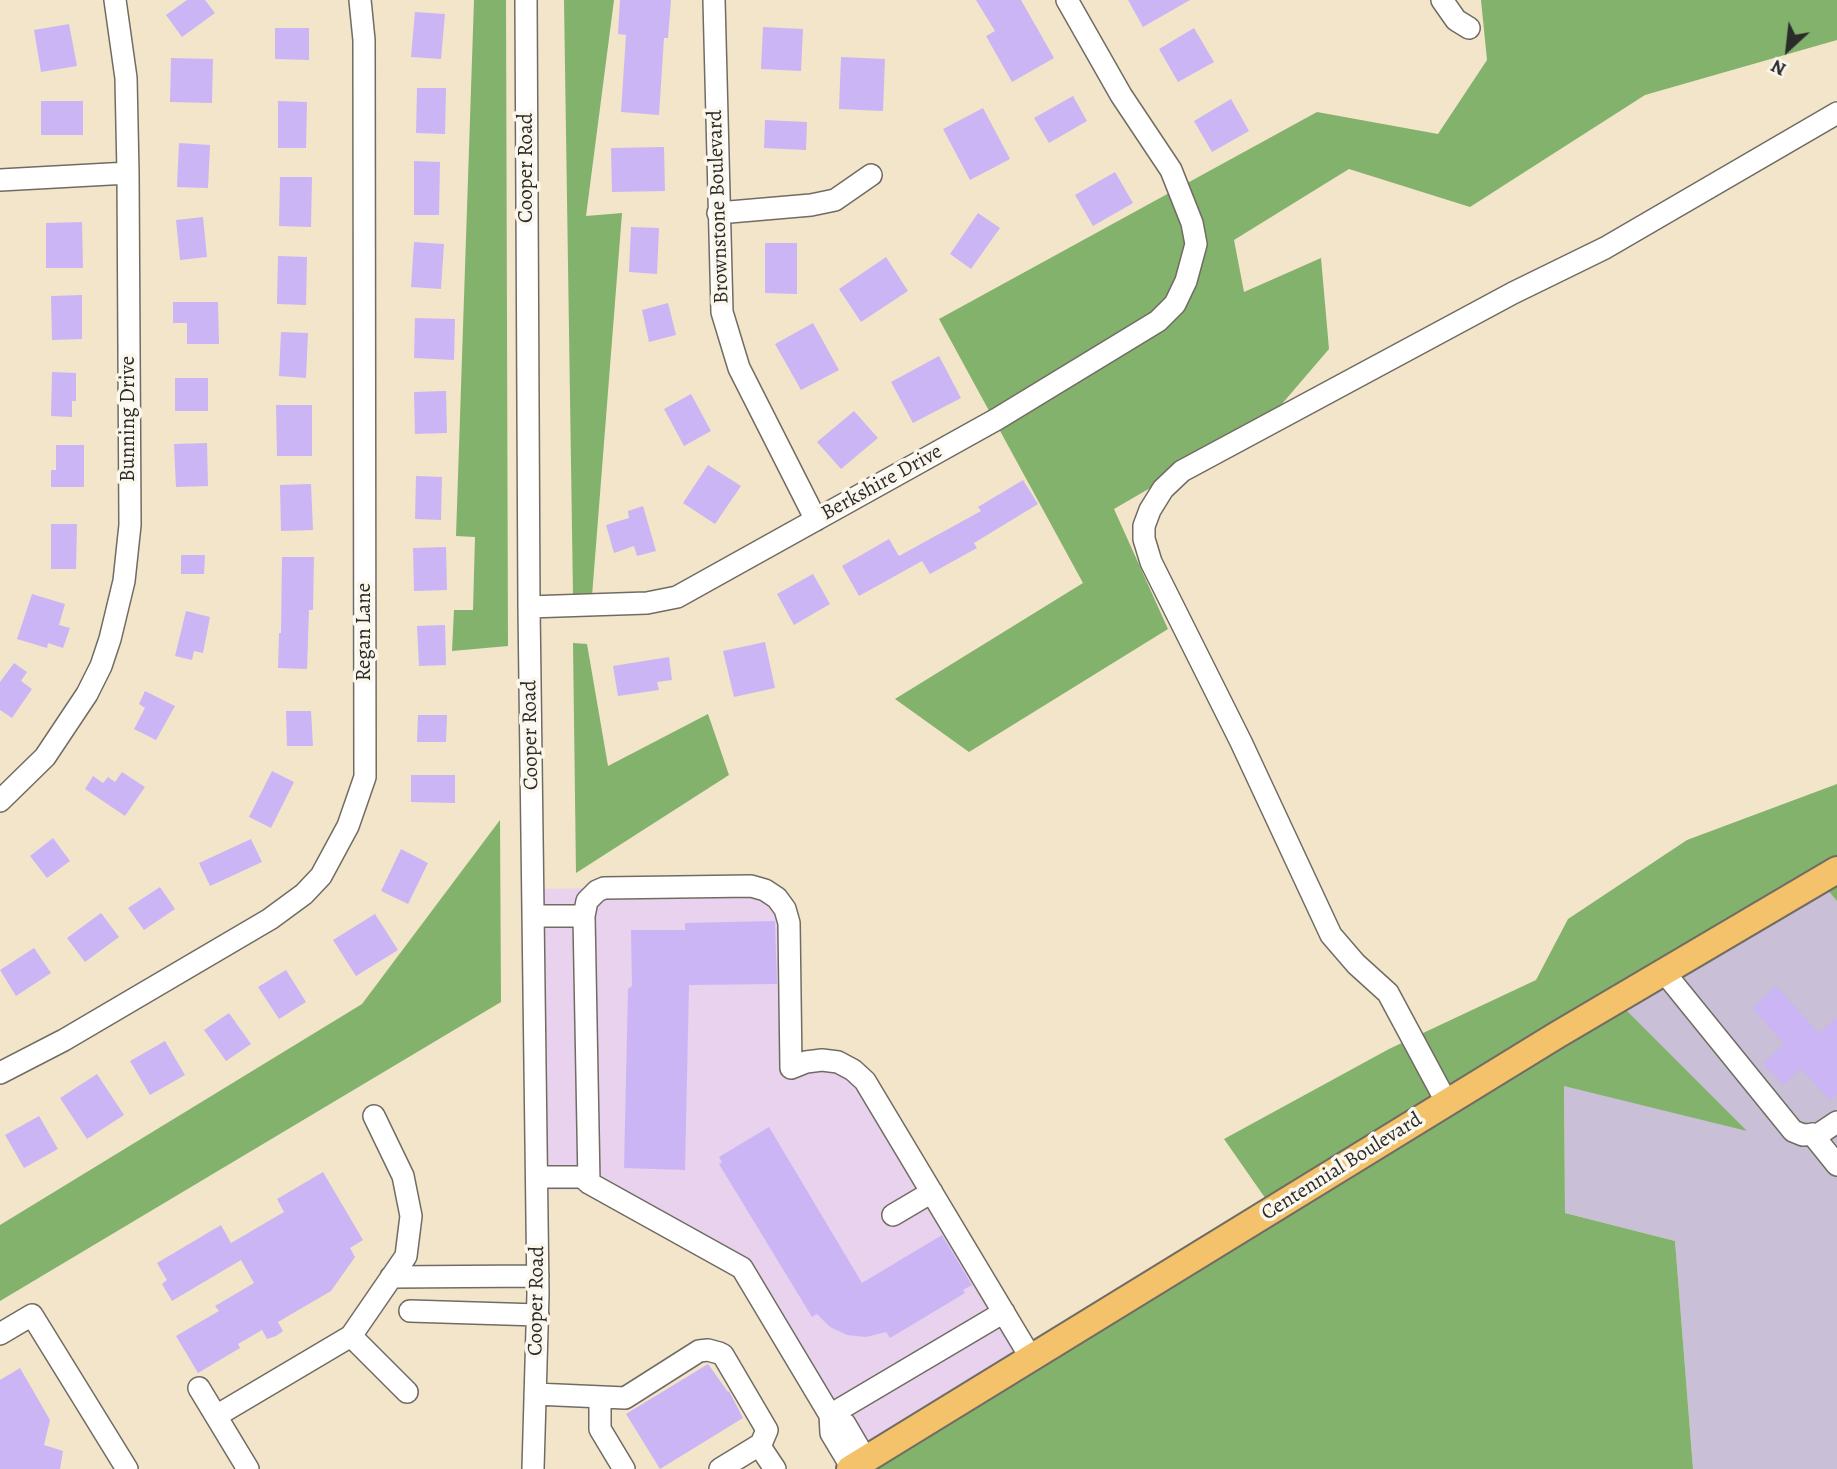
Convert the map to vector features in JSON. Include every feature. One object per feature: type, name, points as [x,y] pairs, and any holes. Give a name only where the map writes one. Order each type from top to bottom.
[{"type":"main road","name":"Centennial Boulevard","points":[[856,1465],[1447,1103],[1837,870]]},
{"type":"street","name":"Bunning Drive","points":[[0,802],[45,757],[88,694],[110,639],[124,581],[130,525],[128,173],[126,78],[115,0]]},
{"type":"street","name":"Regan Lane","points":[[0,1073],[64,1040],[236,940],[304,894],[321,876],[343,836],[365,777],[364,40],[360,0]]},
{"type":"street","name":"Cooper Road","points":[[526,0],[529,607],[538,1276],[533,1469]]},
{"type":"street","name":"Brownstone Boulevard","points":[[714,0],[722,312],[738,368],[817,520]]},
{"type":"street","name":"Berkshire Drive","points":[[529,607],[647,603],[677,597],[997,419],[1158,321],[1175,304],[1186,281],[1196,244],[1192,223],[1171,170],[1121,94],[1067,0]]},
{"type":"street","points":[[1442,0],[1456,20],[1469,28]]},
{"type":"street","points":[[1447,1103],[1388,993],[1356,964],[1331,935],[1241,743],[1151,562],[1144,539],[1144,526],[1150,510],[1163,489],[1182,471],[1513,293],[1605,248],[1837,113]]},
{"type":"street","points":[[0,180],[128,173]]},
{"type":"street","points":[[718,214],[811,205],[835,200],[871,175]]},
{"type":"street","points":[[589,1183],[584,916],[587,901],[591,895],[604,888],[751,886],[765,890],[785,909],[789,923],[791,1068],[806,1062],[838,1062],[865,1081],[1031,1358]]},
{"type":"street","points":[[534,916],[584,916]]},
{"type":"street","points":[[1664,972],[1793,1131],[1803,1135],[1819,1134],[1837,1122]]},
{"type":"street","points":[[216,1416],[351,1336],[406,1256],[411,1216],[403,1176],[374,1116]]},
{"type":"street","points":[[1812,1134],[1837,1165]]},
{"type":"street","points":[[537,1183],[582,1177],[742,1268],[830,1415],[845,1424],[856,1465]]},
{"type":"street","points":[[894,1215],[932,1192]]},
{"type":"street","points":[[391,1277],[538,1276]]},
{"type":"street","points":[[410,1311],[538,1315]]},
{"type":"street","points":[[830,1415],[1004,1312]]},
{"type":"street","points":[[0,1334],[32,1315],[127,1469]]},
{"type":"street","points":[[351,1336],[407,1392]]},
{"type":"street","points":[[535,1394],[625,1398],[699,1351],[713,1350],[723,1355],[767,1427],[766,1437],[759,1445],[720,1469]]},
{"type":"street","points":[[199,1388],[248,1469]]},
{"type":"street","points":[[600,1398],[600,1429],[624,1469]]},
{"type":"street","points":[[759,1445],[775,1469]]},
{"type":"shaded area","points":[[751,886],[777,898],[791,1068],[853,1070],[1031,1358],[866,1460],[742,1268],[589,1183],[581,1190],[537,1190],[534,889]]},
{"type":"shaded area","points":[[1824,886],[1837,901],[1837,1469],[1693,1469],[1675,1241],[1565,1213],[1564,1085],[1745,1130],[1622,1007]]},
{"type":"green space","points":[[474,0],[506,0],[508,646],[452,651],[454,610],[473,610],[475,537],[456,536]]},
{"type":"green space","points":[[564,0],[614,0],[586,216],[622,213],[592,596],[573,595]]},
{"type":"green space","points":[[1481,0],[1837,0],[1837,40],[1645,95],[1470,207],[1349,169],[1234,240],[1244,292],[1321,258],[1329,349],[1269,419],[1114,509],[1168,629],[969,752],[895,699],[1083,583],[939,319],[1317,112],[1438,134],[1487,60]]},
{"type":"green space","points":[[573,643],[587,644],[608,766],[708,714],[729,775],[576,873]]},
{"type":"green space","points":[[1837,784],[1837,901],[1824,886],[1623,1007],[1747,1131],[1564,1086],[1565,1213],[1675,1241],[1693,1469],[850,1469],[1277,1215],[1224,1139],[1389,1049],[1536,980],[1568,919],[1687,840]]},
{"type":"green space","points":[[500,820],[501,1002],[0,1301],[0,1225],[362,1004]]},
{"type":"building","points":[[187,0],[205,0],[215,13],[182,37],[166,15]]},
{"type":"building","points":[[620,0],[671,0],[668,38],[664,38],[659,115],[621,112],[626,35],[618,34]]},
{"type":"building","points":[[976,0],[1021,0],[1054,58],[1012,82],[986,36],[995,31]]},
{"type":"building","points":[[1128,0],[1190,0],[1143,27]]},
{"type":"building","points":[[415,12],[445,14],[441,59],[411,57]]},
{"type":"building","points":[[69,24],[77,66],[41,72],[34,30]]},
{"type":"building","points":[[763,27],[803,29],[801,71],[761,69]]},
{"type":"building","points":[[275,28],[309,28],[309,60],[275,59]]},
{"type":"building","points":[[1194,28],[1214,62],[1178,82],[1159,49]]},
{"type":"building","points":[[841,57],[885,59],[883,111],[839,109]]},
{"type":"building","points":[[171,58],[213,59],[212,103],[170,102]]},
{"type":"building","points":[[417,88],[446,88],[445,134],[416,133]]},
{"type":"building","points":[[1073,96],[1087,121],[1049,143],[1034,118]]},
{"type":"building","points":[[1231,99],[1249,131],[1212,152],[1194,121]]},
{"type":"building","points":[[41,101],[83,101],[83,135],[41,135]]},
{"type":"building","points":[[278,101],[307,102],[306,148],[278,148]]},
{"type":"building","points":[[983,108],[1010,159],[970,180],[943,129]]},
{"type":"building","points":[[765,120],[807,122],[806,150],[764,148]]},
{"type":"building","points":[[179,143],[210,145],[208,188],[177,187]]},
{"type":"building","points":[[664,147],[665,191],[612,192],[611,148]]},
{"type":"building","points":[[414,161],[440,162],[439,215],[414,215]]},
{"type":"building","points":[[1115,172],[1133,203],[1093,226],[1075,195]]},
{"type":"building","points":[[280,177],[312,177],[311,227],[279,226]]},
{"type":"building","points":[[978,213],[1000,228],[971,269],[950,254]]},
{"type":"building","points":[[203,217],[207,257],[180,260],[176,220]]},
{"type":"building","points":[[82,222],[83,268],[46,268],[46,223]]},
{"type":"building","points":[[631,227],[659,228],[657,274],[629,272]]},
{"type":"building","points":[[414,242],[444,244],[441,289],[411,287]]},
{"type":"building","points":[[765,243],[797,243],[797,294],[765,293]]},
{"type":"building","points":[[278,256],[307,257],[306,305],[277,304]]},
{"type":"building","points":[[886,257],[908,291],[861,322],[839,289]]},
{"type":"building","points":[[82,295],[82,339],[52,340],[51,296]]},
{"type":"building","points":[[173,302],[218,302],[219,344],[187,344],[187,323],[173,323]]},
{"type":"building","points":[[668,303],[676,335],[649,342],[642,310]]},
{"type":"building","points":[[415,318],[455,319],[454,360],[414,358]]},
{"type":"building","points":[[813,323],[839,370],[801,390],[775,344]]},
{"type":"building","points":[[281,332],[308,333],[306,378],[279,376]]},
{"type":"building","points":[[939,356],[961,398],[913,423],[891,382]]},
{"type":"building","points":[[52,372],[76,373],[76,401],[72,401],[72,417],[51,416]]},
{"type":"building","points":[[175,378],[208,378],[208,411],[175,411]]},
{"type":"building","points":[[446,391],[447,433],[415,434],[414,392]]},
{"type":"building","points":[[691,394],[711,431],[684,446],[664,409]]},
{"type":"building","points":[[276,405],[312,405],[312,456],[277,456]]},
{"type":"building","points":[[854,411],[878,438],[841,469],[817,442]]},
{"type":"building","points":[[207,443],[208,486],[176,487],[174,444]]},
{"type":"building","points":[[56,445],[84,445],[84,487],[51,487],[51,470],[56,470]]},
{"type":"building","points":[[708,465],[741,486],[715,524],[683,503]]},
{"type":"building","points":[[416,476],[442,477],[441,520],[415,519]]},
{"type":"building","points":[[1023,480],[1038,504],[974,543],[977,548],[930,574],[922,561],[859,596],[842,566],[889,539],[899,556],[981,511],[978,507]]},
{"type":"building","points":[[311,484],[313,530],[281,531],[280,485]]},
{"type":"building","points":[[643,506],[656,551],[637,556],[634,546],[614,553],[606,525],[629,518],[628,511]]},
{"type":"building","points":[[51,524],[77,524],[76,569],[51,569]]},
{"type":"building","points":[[446,547],[447,590],[414,591],[413,548]]},
{"type":"building","points":[[181,555],[205,555],[204,574],[181,574]]},
{"type":"building","points":[[282,557],[314,557],[313,610],[309,610],[307,669],[278,668]]},
{"type":"building","points":[[813,574],[830,604],[794,625],[777,594]]},
{"type":"building","points":[[32,594],[65,604],[59,625],[70,628],[63,648],[48,643],[47,648],[17,639]]},
{"type":"building","points":[[186,611],[210,617],[203,653],[194,651],[192,660],[175,656]]},
{"type":"building","points":[[445,625],[446,665],[419,666],[417,626]]},
{"type":"building","points":[[765,642],[775,688],[734,697],[723,651]]},
{"type":"building","points":[[669,657],[672,680],[657,682],[659,690],[618,696],[613,666]]},
{"type":"building","points":[[14,663],[27,672],[21,681],[32,689],[12,718],[0,710],[0,682]]},
{"type":"building","points":[[145,691],[175,706],[156,740],[134,729],[145,708],[139,704]]},
{"type":"building","points":[[286,711],[311,711],[313,746],[287,746]]},
{"type":"building","points":[[418,715],[447,715],[446,742],[417,742]]},
{"type":"building","points":[[272,771],[294,782],[271,828],[249,817]]},
{"type":"building","points":[[122,772],[145,787],[125,816],[85,789],[93,776],[103,783],[108,777],[115,782]]},
{"type":"building","points":[[411,775],[455,775],[455,803],[411,802]]},
{"type":"building","points":[[53,838],[70,861],[47,878],[30,856]]},
{"type":"building","points":[[251,839],[262,862],[210,886],[199,863]]},
{"type":"building","points":[[401,849],[428,863],[408,904],[381,891]]},
{"type":"building","points":[[160,887],[175,909],[144,930],[128,908]]},
{"type":"building","points":[[101,913],[119,937],[85,962],[67,938]]},
{"type":"building","points":[[375,914],[398,950],[356,976],[333,940]]},
{"type":"building","points":[[775,921],[777,984],[689,985],[685,1170],[624,1168],[628,989],[632,986],[631,930],[685,930],[685,923]]},
{"type":"building","points":[[34,948],[51,973],[16,996],[0,970]]},
{"type":"building","points":[[286,970],[306,1002],[279,1019],[258,987]]},
{"type":"building","points":[[1776,986],[1819,1033],[1837,1017],[1837,1094],[1830,1100],[1801,1069],[1783,1085],[1763,1063],[1784,1044],[1752,1008]]},
{"type":"building","points":[[229,1013],[251,1044],[226,1061],[204,1030]]},
{"type":"building","points":[[165,1041],[185,1075],[150,1095],[130,1061]]},
{"type":"building","points":[[97,1074],[124,1115],[87,1139],[60,1098]]},
{"type":"building","points":[[39,1116],[58,1149],[24,1168],[5,1135]]},
{"type":"building","points":[[769,1127],[862,1283],[942,1235],[972,1285],[963,1290],[965,1293],[890,1338],[886,1332],[866,1337],[847,1335],[830,1327],[817,1314],[812,1317],[719,1164],[722,1162],[719,1157]]},
{"type":"building","points":[[323,1172],[363,1240],[350,1248],[355,1257],[331,1291],[278,1322],[283,1331],[267,1339],[262,1330],[238,1344],[240,1348],[198,1373],[176,1336],[219,1311],[215,1306],[254,1283],[241,1260],[172,1301],[162,1284],[167,1280],[157,1263],[221,1225],[231,1243],[284,1212],[277,1199]]},
{"type":"building","points":[[708,1364],[729,1391],[743,1418],[660,1469],[626,1414]]},
{"type":"building","points":[[20,1368],[50,1420],[44,1445],[63,1451],[60,1469],[0,1469],[0,1380]]}]
